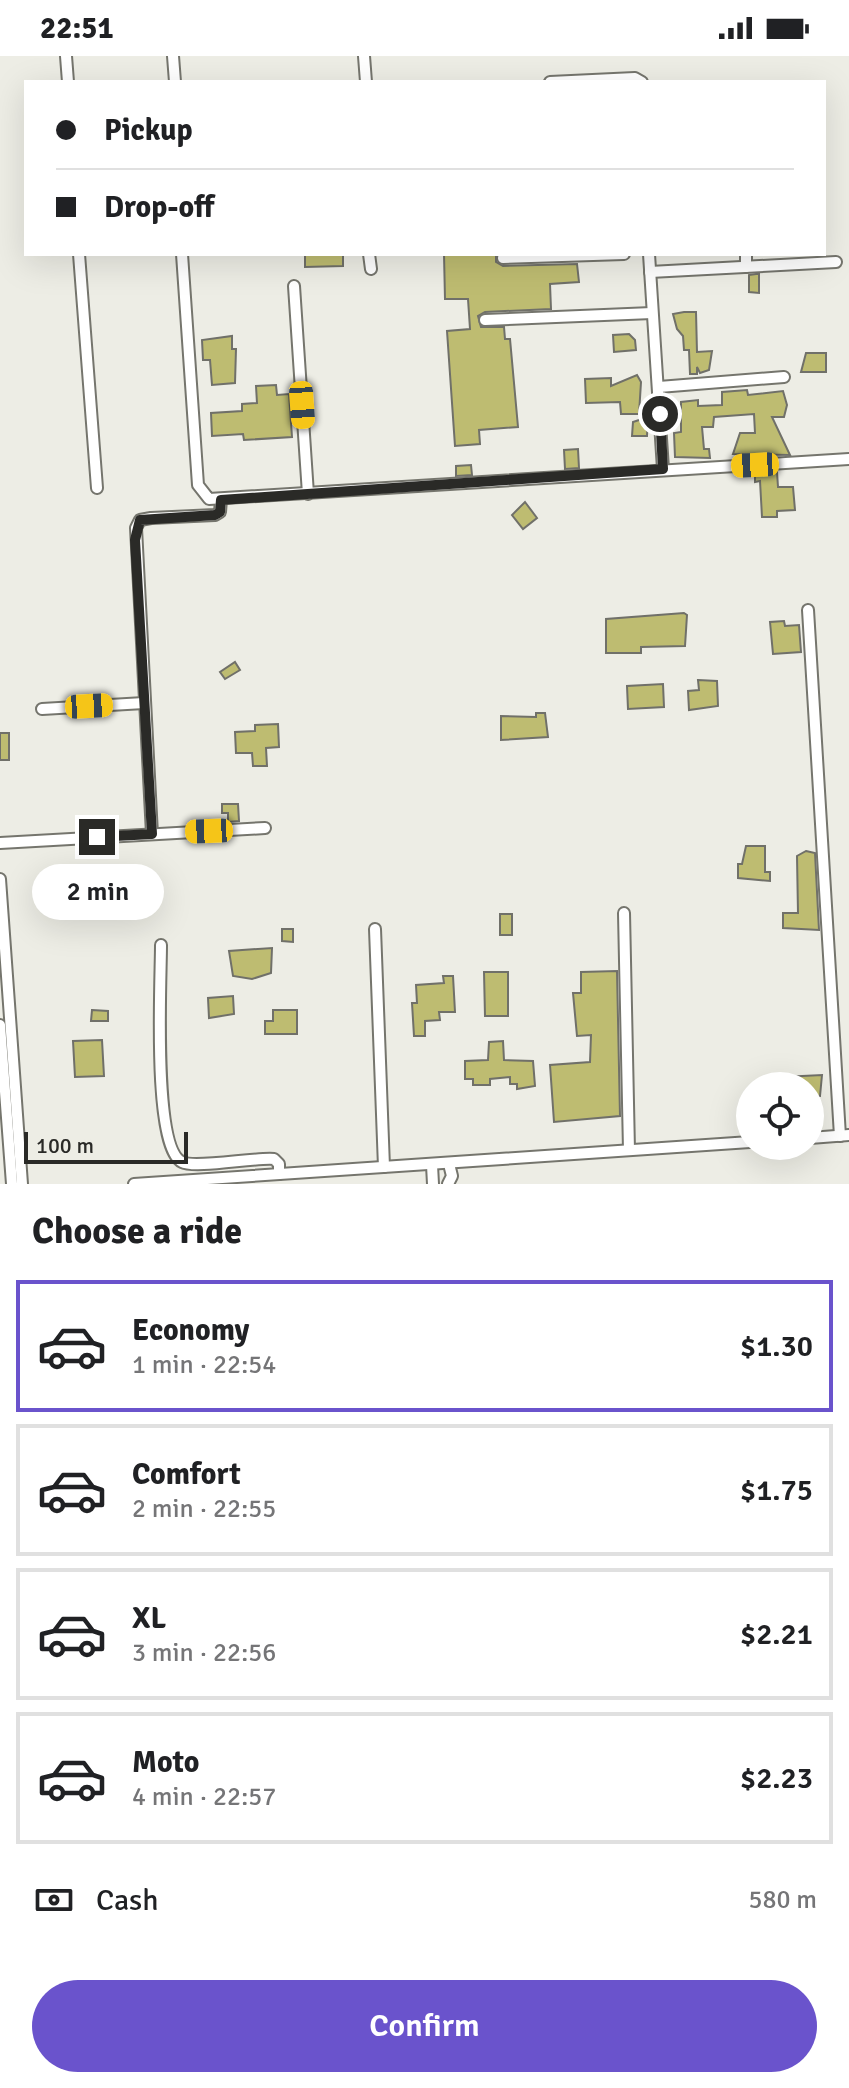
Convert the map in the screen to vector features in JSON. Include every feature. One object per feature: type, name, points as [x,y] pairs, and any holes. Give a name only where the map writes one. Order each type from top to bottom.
[{"type":"street","points":[[66,56],[68,80]]},
{"type":"street","points":[[173,56],[175,80]]},
{"type":"street","points":[[364,56],[366,80]]},
{"type":"street","points":[[592,80],[638,80]]},
{"type":"street","points":[[79,256],[97,488]]},
{"type":"street","points":[[182,256],[198,485],[203,496],[221,500],[849,459]]},
{"type":"street","points":[[369,256],[371,269]]},
{"type":"street","points":[[503,258],[564,256]]},
{"type":"street","points":[[649,256],[663,469]]},
{"type":"street","points":[[746,256],[746,267]]},
{"type":"street","points":[[650,272],[836,262]]},
{"type":"street","points":[[294,286],[308,494]]},
{"type":"street","points":[[485,320],[652,313]]},
{"type":"street","points":[[659,387],[784,377]]},
{"type":"street","points":[[152,834],[136,528],[140,520],[151,518],[215,515],[220,512],[221,500]]},
{"type":"street","points":[[808,610],[845,1136],[824,1137]]},
{"type":"street","points":[[42,709],[144,703]]},
{"type":"street","points":[[0,843],[265,828]]},
{"type":"street","points":[[0,879],[12,1184]]},
{"type":"street","points":[[624,913],[629,1150]]},
{"type":"street","points":[[375,929],[384,1167]]},
{"type":"street","points":[[161,945],[161,1076],[167,1139],[173,1154],[187,1165],[274,1159],[279,1164],[279,1174]]},
{"type":"street","points":[[0,1025],[22,1184]]},
{"type":"street","points":[[134,1184],[736,1143]]},
{"type":"street","points":[[448,1184],[452,1176],[449,1164]]},
{"type":"street","points":[[432,1165],[433,1184]]},
{"type":"building","points":[[305,256],[343,256],[343,266],[305,267]]},
{"type":"building","points":[[444,256],[496,256],[496,262],[503,266],[577,264],[579,282],[550,284],[551,309],[485,312],[478,316],[481,327],[504,327],[505,339],[510,339],[518,427],[479,430],[480,444],[455,446],[447,331],[470,329],[468,299],[445,299]]},
{"type":"building","points":[[759,274],[759,293],[749,292],[749,275]]},
{"type":"building","points":[[696,312],[697,352],[712,351],[709,370],[700,373],[697,367],[697,374],[690,374],[689,350],[684,350],[683,336],[677,329],[673,314]]},
{"type":"building","points":[[629,334],[635,340],[636,350],[614,352],[613,335]]},
{"type":"building","points":[[232,336],[232,349],[236,349],[235,383],[212,385],[210,360],[203,360],[202,340]]},
{"type":"building","points":[[806,353],[826,353],[826,372],[801,372]]},
{"type":"building","points":[[637,375],[641,382],[639,414],[621,414],[620,402],[586,403],[585,379],[611,378],[611,386]]},
{"type":"building","points":[[276,385],[277,395],[289,394],[292,437],[244,440],[243,434],[212,436],[211,413],[242,411],[242,404],[257,403],[256,386]]},
{"type":"building","points":[[747,390],[748,395],[783,391],[787,405],[784,417],[772,417],[790,455],[733,454],[740,433],[755,433],[754,414],[714,417],[713,427],[702,427],[704,449],[709,449],[710,458],[675,457],[674,433],[681,432],[681,402],[698,400],[698,406],[722,405],[722,392]]},
{"type":"building","points":[[648,417],[647,436],[632,436],[633,422]]},
{"type":"building","points":[[578,449],[579,468],[565,469],[564,450]]},
{"type":"building","points":[[471,465],[472,475],[456,476],[456,466]]},
{"type":"building","points":[[777,472],[778,487],[793,487],[795,510],[777,511],[777,517],[762,517],[760,481],[755,482],[755,473]]},
{"type":"building","points":[[525,502],[537,518],[523,529],[512,515]]},
{"type":"building","points":[[687,615],[685,646],[641,647],[641,653],[606,653],[606,619]]},
{"type":"building","points":[[784,621],[785,626],[799,625],[801,652],[773,654],[770,622]]},
{"type":"building","points":[[235,662],[240,670],[225,679],[220,672]]},
{"type":"building","points":[[698,680],[717,681],[718,706],[689,710],[688,691],[699,690]]},
{"type":"building","points":[[663,684],[664,707],[628,709],[627,686]]},
{"type":"building","points":[[536,713],[545,713],[548,737],[501,740],[501,716],[536,717]]},
{"type":"building","points":[[278,724],[279,747],[266,748],[267,766],[253,766],[252,753],[236,753],[235,732],[255,731],[255,725]]},
{"type":"building","points":[[0,733],[9,733],[9,760],[0,760]]},
{"type":"building","points":[[222,804],[238,804],[239,821],[228,822],[228,813],[222,813]]},
{"type":"building","points":[[746,846],[765,846],[765,872],[770,872],[770,881],[738,878],[738,864],[742,864]]},
{"type":"building","points":[[806,851],[815,853],[819,930],[783,928],[783,913],[798,913],[797,856]]},
{"type":"building","points":[[500,914],[512,914],[512,935],[500,935]]},
{"type":"building","points":[[282,929],[293,929],[293,942],[282,941]]},
{"type":"building","points":[[272,948],[271,973],[252,979],[233,976],[229,951]]},
{"type":"building","points":[[617,971],[620,1116],[554,1122],[550,1065],[590,1062],[591,1035],[577,1036],[573,993],[581,993],[581,972]]},
{"type":"building","points":[[484,972],[508,972],[508,1016],[485,1016]]},
{"type":"building","points":[[443,976],[453,976],[455,1012],[439,1012],[440,1020],[425,1021],[425,1036],[414,1036],[412,1003],[417,1003],[416,985],[444,983]]},
{"type":"building","points":[[233,996],[234,1014],[209,1018],[208,998]]},
{"type":"building","points":[[92,1010],[108,1011],[108,1021],[91,1021]]},
{"type":"building","points":[[273,1010],[297,1010],[297,1034],[265,1034],[265,1021],[273,1021]]},
{"type":"building","points":[[102,1040],[104,1076],[75,1077],[73,1041]]},
{"type":"building","points":[[503,1041],[504,1060],[533,1061],[535,1086],[517,1089],[517,1084],[510,1084],[510,1077],[490,1079],[490,1085],[473,1085],[473,1079],[465,1079],[465,1061],[488,1060],[489,1042]]},
{"type":"route","points":[[97,837],[152,834],[135,540],[140,520],[215,515],[220,512],[221,500],[663,469],[660,414]]}]
